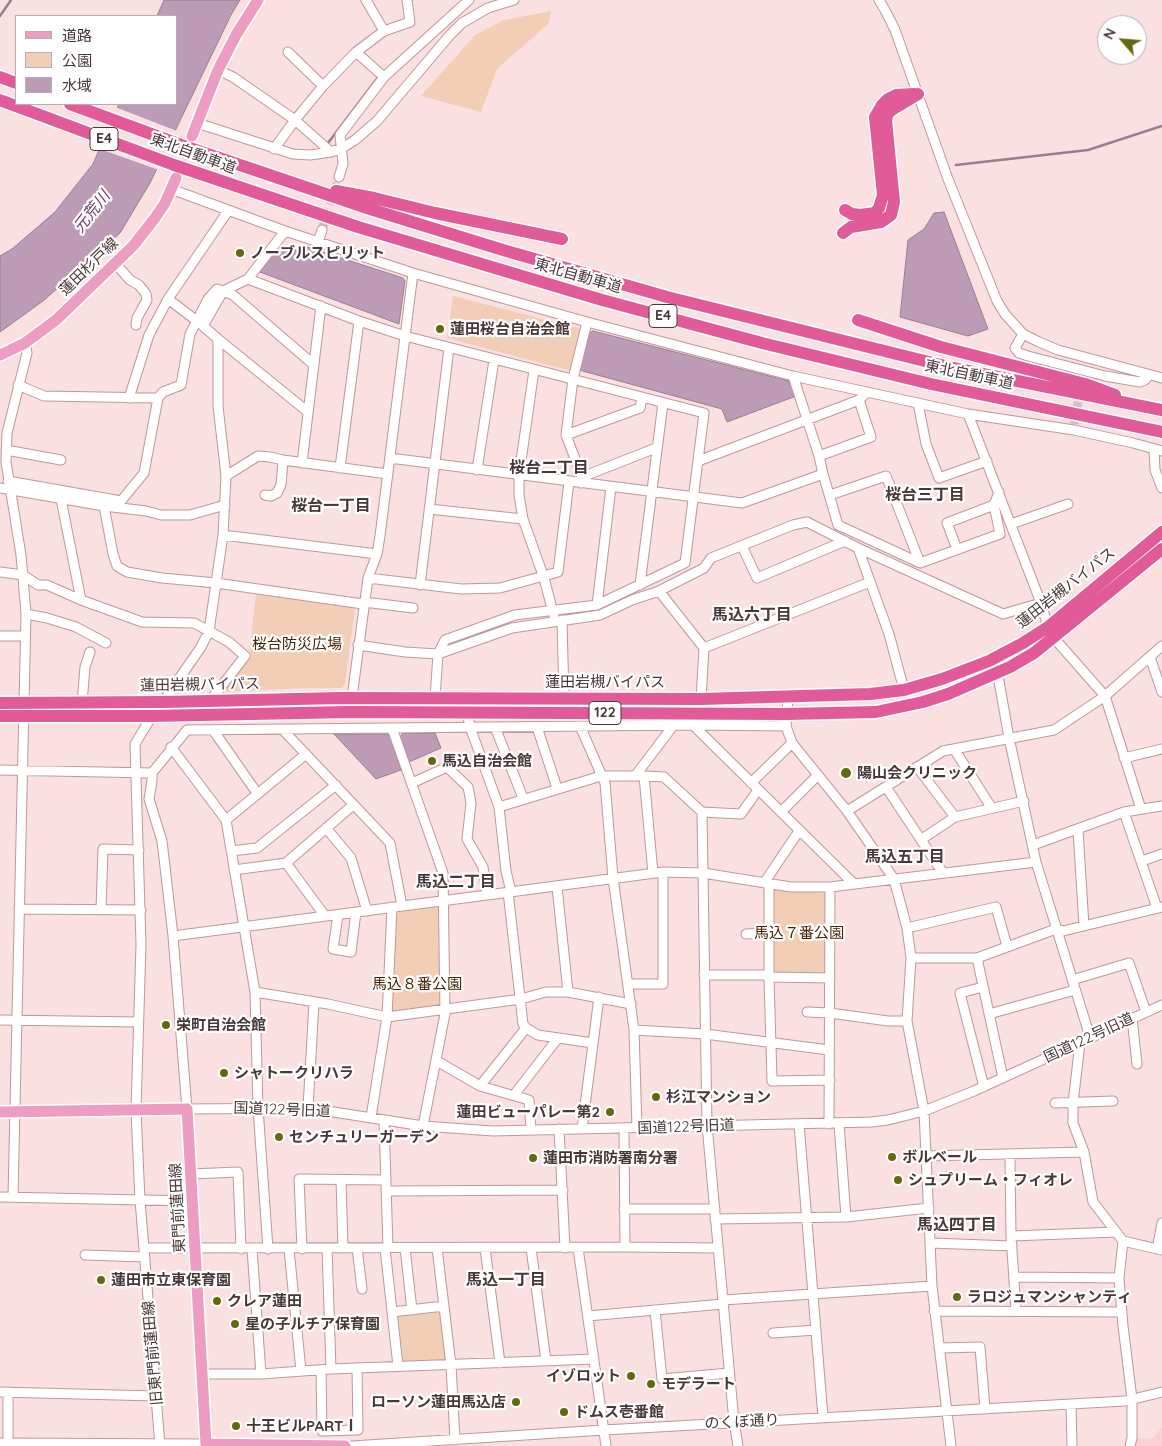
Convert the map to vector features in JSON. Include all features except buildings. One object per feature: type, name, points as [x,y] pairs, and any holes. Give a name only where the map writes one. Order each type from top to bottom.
[{"type":"highway","points":[[0,77],[15,83]]},
{"type":"highway","points":[[845,210],[852,214],[860,215],[874,213],[879,208],[883,195],[876,128],[878,111],[882,105],[896,95],[918,94]]},
{"type":"highway","points":[[843,233],[851,226],[881,222],[890,215],[894,202],[886,120],[888,113],[918,94]]},
{"type":"highway","name":"東北自動車道","points":[[0,100],[174,164],[367,230],[602,300],[743,338],[931,384],[1162,432]]},
{"type":"highway","name":"東北自動車道","points":[[73,105],[292,183],[503,250],[676,299],[952,368],[1156,409]]},
{"type":"highway","points":[[292,183],[374,198],[435,213],[562,239]]},
{"type":"highway","points":[[858,320],[941,347],[1085,384],[1156,409]]},
{"type":"highway","name":"蓮田岩槻バイパス","points":[[0,703],[23,710],[152,716],[467,712],[787,720],[885,710],[923,702],[995,675],[1034,654],[1051,633],[1161,533]]},
{"type":"highway","name":"蓮田岩槻バイパス","points":[[0,716],[23,710],[82,703],[351,698],[701,699],[870,694],[904,690],[942,679],[989,661],[1022,643],[1051,633],[1162,550]]},
{"type":"main road","points":[[192,136],[218,70],[236,35],[258,0]]},
{"type":"main road","name":"蓮田杉戸線","points":[[0,355],[25,343],[56,320],[115,263],[146,231],[164,203],[176,178]]},
{"type":"main road","points":[[0,1112],[187,1109]]},
{"type":"main road","name":"東門前蓮田線","points":[[187,1109],[206,1444]]},
{"type":"main road","points":[[206,1444],[345,1446]]},
{"type":"street","points":[[366,0],[384,31]]},
{"type":"street","points":[[274,149],[294,120],[356,52],[384,31],[410,22],[407,0]]},
{"type":"street","points":[[339,177],[343,164],[340,135],[384,77],[470,0]]},
{"type":"street","points":[[197,123],[293,154],[310,155],[331,152],[342,148],[355,140],[377,121],[462,23],[488,8],[514,0]]},
{"type":"street","points":[[879,0],[895,30],[948,179],[996,301],[1005,314],[1024,334],[1058,350],[1162,378]]},
{"type":"street","points":[[288,52],[323,86]]},
{"type":"street","points":[[356,52],[384,77]]},
{"type":"street","points":[[218,70],[233,78],[294,120],[331,152]]},
{"type":"street","points":[[171,190],[285,231],[413,273],[587,322],[793,376],[968,414],[1074,427],[1133,442],[1158,450],[1155,470],[1162,488]]},
{"type":"street","points":[[129,398],[148,335],[168,299],[228,211]]},
{"type":"street","points":[[318,242],[322,230]]},
{"type":"street","points":[[0,488],[9,486],[121,501],[144,473],[158,398],[163,392],[181,385],[190,334],[223,291],[248,279],[285,231]]},
{"type":"street","points":[[115,263],[146,294],[146,300],[137,318],[136,325]]},
{"type":"street","points":[[350,712],[363,603],[368,578],[377,554],[413,273]]},
{"type":"street","points":[[248,279],[359,321],[405,336],[704,413],[685,563],[597,605],[515,615],[445,640],[438,654],[435,698]]},
{"type":"street","points":[[223,291],[233,295],[314,365]]},
{"type":"street","points":[[168,299],[308,412]]},
{"type":"street","points":[[302,463],[321,306]]},
{"type":"street","points":[[142,311],[157,319]]},
{"type":"street","points":[[340,468],[359,321]]},
{"type":"street","points":[[582,480],[566,435],[573,379],[587,322]]},
{"type":"street","points":[[1024,334],[1015,348],[1019,353],[1028,356],[1105,376],[1140,382],[1149,375]]},
{"type":"street","points":[[163,702],[210,631],[223,534],[226,476],[218,406],[218,339]]},
{"type":"street","points":[[13,1197],[26,614],[23,575],[9,486],[3,462],[7,433],[27,354],[25,343]]},
{"type":"street","points":[[420,585],[449,348]]},
{"type":"street","points":[[478,470],[494,360]]},
{"type":"street","points":[[534,370],[519,495],[523,519],[544,578],[552,610],[558,620],[564,698]]},
{"type":"street","points":[[793,376],[806,421],[819,456],[838,525],[920,563],[1000,534],[994,505],[999,492]]},
{"type":"street","points":[[18,385],[44,396],[158,398]]},
{"type":"street","points":[[698,461],[859,400],[867,392]]},
{"type":"street","points":[[566,435],[640,408],[642,398]]},
{"type":"street","points":[[819,456],[871,437],[859,400]]},
{"type":"street","points":[[640,585],[663,403]]},
{"type":"street","points":[[918,403],[926,444],[940,478],[987,461]]},
{"type":"street","points":[[968,414],[1041,602],[1051,633],[1105,696],[1141,808]]},
{"type":"street","points":[[390,458],[569,482],[582,480],[656,448]]},
{"type":"street","points":[[6,450],[60,460]]},
{"type":"street","points":[[226,476],[258,456],[388,474]]},
{"type":"street","points":[[265,495],[271,496],[277,493],[281,485],[283,460]]},
{"type":"street","points":[[582,480],[611,487],[742,504],[823,474]]},
{"type":"street","points":[[830,495],[886,476],[920,563]]},
{"type":"street","points":[[368,578],[461,589],[500,588],[544,578],[558,572],[569,482]]},
{"type":"street","points":[[9,486],[62,499],[146,511],[161,515],[190,515],[225,505]]},
{"type":"street","points":[[597,605],[611,487]]},
{"type":"street","points":[[62,499],[81,600]]},
{"type":"street","points":[[1011,524],[1068,504]]},
{"type":"street","points":[[956,550],[947,523],[994,505]]},
{"type":"street","points":[[104,506],[117,566],[127,572],[413,608]]},
{"type":"street","points":[[429,509],[523,519]]},
{"type":"street","points":[[358,645],[405,652],[438,654],[512,628],[600,615],[632,600],[659,591],[704,568],[711,558],[794,525],[807,522],[852,545],[1004,614],[1041,602]]},
{"type":"street","points":[[223,534],[377,554]]},
{"type":"street","points":[[856,534],[852,545],[870,582],[889,634],[904,690]]},
{"type":"street","points":[[742,546],[757,578],[852,545]]},
{"type":"street","points":[[0,572],[23,575],[38,585],[47,585],[81,600],[142,622],[194,623],[229,642],[245,656],[210,701]]},
{"type":"street","points":[[704,648],[870,582]]},
{"type":"street","points":[[659,591],[704,648],[701,699]]},
{"type":"street","points":[[26,614],[76,627],[106,643]]},
{"type":"street","points":[[0,636],[25,636]]},
{"type":"street","points":[[847,811],[943,751],[1054,730],[1105,696],[1162,646]]},
{"type":"street","points":[[82,703],[85,667],[90,652]]},
{"type":"street","points":[[1150,657],[1162,692]]},
{"type":"street","points":[[995,675],[999,681],[1009,738],[1036,862],[1090,1037]]},
{"type":"street","points":[[788,697],[787,720],[792,743],[847,811],[894,879],[907,928],[911,958],[907,1021],[924,1111],[934,1311],[951,1446]]},
{"type":"street","points":[[467,712],[470,727],[499,807],[523,1024],[538,1035],[593,1044]]},
{"type":"street","name":"旧東門前蓮田線","points":[[152,716],[135,744],[141,910],[136,1111],[140,1200],[160,1445]]},
{"type":"street","points":[[187,1109],[173,936],[162,840],[150,799],[152,773],[187,730],[673,726],[787,720]]},
{"type":"street","points":[[693,725],[854,884]]},
{"type":"street","points":[[537,726],[557,788]]},
{"type":"street","points":[[580,726],[605,783],[613,878],[634,1030],[637,1128]]},
{"type":"street","points":[[653,873],[639,776],[673,726]]},
{"type":"street","points":[[495,727],[523,798]]},
{"type":"street","points":[[392,728],[443,873],[445,1009],[437,1061],[423,1126]]},
{"type":"street","points":[[213,730],[257,793]]},
{"type":"street","points":[[283,730],[390,843],[397,907],[387,1017],[371,1117]]},
{"type":"street","points":[[499,807],[523,798],[601,776],[639,776],[664,777],[702,812],[741,814],[754,787],[792,743]]},
{"type":"street","points":[[171,748],[226,820],[255,992],[258,1108],[268,1249]]},
{"type":"street","points":[[954,749],[991,807]]},
{"type":"street","points":[[1124,758],[1162,749]]},
{"type":"street","points":[[226,820],[306,754]]},
{"type":"street","points":[[412,783],[447,767],[468,787],[471,803],[467,839],[482,867],[487,895]]},
{"type":"street","points":[[917,767],[955,817]]},
{"type":"street","points":[[0,770],[152,773]]},
{"type":"street","points":[[781,812],[818,775]]},
{"type":"street","points":[[231,851],[257,848],[336,785]]},
{"type":"street","points":[[886,787],[943,873]]},
{"type":"street","points":[[922,839],[955,817],[991,807],[1024,801]]},
{"type":"street","points":[[234,870],[286,863],[353,805]]},
{"type":"street","points":[[1033,845],[1124,812],[1162,806]]},
{"type":"street","points":[[702,812],[707,1126],[734,1422],[738,1446]]},
{"type":"street","points":[[911,958],[977,958],[1056,929],[1063,931],[1160,907],[1124,812]]},
{"type":"street","points":[[326,828],[351,858],[367,911]]},
{"type":"street","points":[[1078,830],[1084,926]]},
{"type":"street","points":[[799,831],[767,883],[770,933],[769,977],[772,1081],[830,1080]]},
{"type":"street","points":[[101,910],[103,849],[139,850]]},
{"type":"street","points":[[1142,861],[1162,854]]},
{"type":"street","points":[[173,936],[663,872],[703,873],[791,888],[830,887],[1036,862]]},
{"type":"street","points":[[286,863],[325,916]]},
{"type":"street","points":[[628,984],[663,984],[663,872]]},
{"type":"street","points":[[557,887],[568,992]]},
{"type":"street","points":[[829,1124],[830,887]]},
{"type":"street","points":[[907,928],[996,906],[1007,946]]},
{"type":"street","points":[[19,909],[141,910]]},
{"type":"street","points":[[338,915],[333,949],[351,952],[356,912]]},
{"type":"street","points":[[746,934],[770,933]]},
{"type":"street","points":[[977,958],[1003,1078]]},
{"type":"street","points":[[1072,980],[1129,963],[1146,1012]]},
{"type":"street","points":[[704,975],[830,978]]},
{"type":"street","points":[[983,987],[960,993],[984,1087]]},
{"type":"street","points":[[989,1014],[1075,990]]},
{"type":"street","points":[[255,992],[387,1017],[521,998],[546,992],[568,992],[631,1004]]},
{"type":"street","points":[[582,1129],[599,997]]},
{"type":"street","points":[[308,1108],[314,1002]]},
{"type":"street","name":"国道122号旧道","points":[[187,1109],[308,1108],[423,1126],[492,1131],[839,1124],[888,1120],[924,1111],[984,1087],[1162,1005]]},
{"type":"street","points":[[807,1012],[830,1013],[888,1021],[907,1021]]},
{"type":"street","points":[[1132,1018],[1138,1064]]},
{"type":"street","points":[[0,1020],[138,1022]]},
{"type":"street","points":[[480,1086],[526,1028]]},
{"type":"street","points":[[634,1030],[705,1034],[771,1041],[829,1050]]},
{"type":"street","points":[[514,1095],[558,1038]]},
{"type":"street","points":[[1080,1043],[1073,1103],[1074,1123],[1084,1152],[1093,1202],[1123,1241],[1159,1250],[1162,1223]]},
{"type":"street","points":[[437,1061],[480,1086],[529,1100],[531,1130]]},
{"type":"street","points":[[1055,1103],[1113,1101]]},
{"type":"street","points":[[384,1120],[386,1248],[398,1366]]},
{"type":"street","points":[[799,1124],[823,1418]]},
{"type":"street","points":[[839,1124],[846,1217]]},
{"type":"street","points":[[624,1128],[625,1247]]},
{"type":"street","points":[[559,1129],[565,1248]]},
{"type":"street","points":[[926,1156],[1084,1152]]},
{"type":"street","points":[[1010,1155],[1011,1236],[1016,1310]]},
{"type":"street","points":[[191,1174],[238,1172],[240,1249]]},
{"type":"street","points":[[302,1248],[299,1179],[386,1180]]},
{"type":"street","points":[[341,1180],[343,1248]]},
{"type":"street","points":[[386,1191],[563,1190]]},
{"type":"street","points":[[0,1197],[193,1201]]},
{"type":"street","points":[[716,1219],[846,1217],[929,1208]]},
{"type":"street","points":[[624,1209],[715,1209]]},
{"type":"street","points":[[1011,1236],[1116,1232]]},
{"type":"street","points":[[1123,1241],[1119,1278],[1121,1312],[1132,1399],[1132,1438],[1130,1446]]},
{"type":"street","points":[[931,1242],[1012,1246]]},
{"type":"street","points":[[289,1248],[301,1371]]},
{"type":"street","points":[[327,1248],[331,1369]]},
{"type":"street","points":[[357,1248],[362,1289]]},
{"type":"street","points":[[405,1248],[412,1310]]},
{"type":"street","points":[[437,1248],[462,1442]]},
{"type":"street","points":[[485,1248],[500,1363]]},
{"type":"street","points":[[531,1248],[546,1361]]},
{"type":"street","points":[[578,1248],[606,1446]]},
{"type":"street","points":[[85,1255],[195,1249],[718,1248]]},
{"type":"street","points":[[252,1249],[261,1374]]},
{"type":"street","points":[[1014,1277],[1119,1278]]},
{"type":"street","points":[[588,1316],[813,1294],[932,1286]]},
{"type":"street","points":[[392,1312],[444,1306]]},
{"type":"street","points":[[655,1310],[662,1379],[730,1373]]},
{"type":"street","points":[[934,1311],[1121,1312]]},
{"type":"street","points":[[773,1333],[816,1330]]},
{"type":"street","points":[[939,1348],[980,1348],[985,1409]]},
{"type":"street","points":[[202,1374],[261,1374],[331,1369],[594,1359]]},
{"type":"street","points":[[321,1370],[322,1430],[358,1430],[357,1368]]},
{"type":"street","points":[[156,1396],[4,1392],[5,1444],[206,1444]]},
{"type":"street","name":"のくぼ通り","points":[[352,1446],[462,1442],[604,1430],[1071,1404],[1132,1399],[1162,1392]]},
{"type":"street","points":[[1071,1404],[1072,1446]]},
{"type":"shaded area","points":[[1162,1427],[1162,1446],[1135,1446],[1137,1438],[1152,1439]]},
{"type":"green space","points":[[551,11],[549,23],[497,69],[481,112],[421,96],[475,35],[504,20]]},
{"type":"green space","points":[[453,296],[582,329],[571,371],[447,338]]},
{"type":"green space","name":"桜台防災広場","points":[[256,593],[352,605],[355,609],[345,684],[342,688],[220,692],[249,655]]},
{"type":"green space","name":"馬込７番公園","points":[[773,889],[825,893],[826,976],[774,974]]},
{"type":"green space","name":"馬込８番公園","points":[[435,906],[438,909],[442,1001],[439,1006],[393,1013],[390,1011],[396,915],[399,912]]},
{"type":"green space","points":[[442,1312],[448,1356],[446,1360],[404,1361],[400,1359],[395,1316],[398,1313]]},
{"type":"water","name":"元荒川","points":[[164,0],[240,0],[150,183],[120,233],[43,301],[0,332],[0,256],[12,249],[55,212],[93,164],[119,105],[178,105],[178,15],[157,15]]},
{"type":"water","points":[[944,212],[988,329],[968,336],[900,317],[908,240],[924,229],[934,213]]},
{"type":"water","points":[[280,245],[298,251],[301,245],[403,278],[405,281],[399,324],[260,272]]},
{"type":"water","points":[[593,331],[789,381],[796,396],[727,422],[722,409],[579,370],[589,333]]},
{"type":"water","points":[[403,733],[435,733],[441,748],[409,762],[400,737]]},
{"type":"water","points":[[334,734],[386,734],[390,736],[401,770],[376,779]]},
{"type":"pier","points":[[115,107],[177,131],[159,170],[97,148]]},
{"type":"waterway","points":[[0,16],[11,0]]},
{"type":"waterway","points":[[328,143],[379,76]]},
{"type":"waterway","points":[[956,165],[1088,150],[1162,126]]},
{"type":"tunnel","points":[[177,174],[190,140]]},
{"type":"tunnel","points":[[322,230],[339,177]]},
{"type":"tunnel","points":[[1074,424],[1084,369]]},
{"type":"place","name":"ノーブルスピリット","points":[[240,253]]},
{"type":"place","name":"蓮田桜台自治会館","points":[[440,329]]},
{"type":"place","name":"馬込自治会館","points":[[432,761]]},
{"type":"place","name":"陽山会クリニック","points":[[846,773]]},
{"type":"place","name":"栄町自治会館","points":[[166,1025]]},
{"type":"place","name":"シャトークリハラ","points":[[224,1073]]},
{"type":"place","name":"杉江マンション","points":[[656,1097]]},
{"type":"place","name":"蓮田ビューパレー第2","points":[[610,1112]]},
{"type":"place","name":"センチュリーガーデン","points":[[279,1137]]},
{"type":"place","name":"ボルベール","points":[[892,1157]]},
{"type":"place","name":"蓮田市消防署南分署","points":[[533,1158]]},
{"type":"place","name":"シュプリーム・フィオレ","points":[[898,1180]]},
{"type":"place","name":"蓮田市立東保育園","points":[[101,1280]]},
{"type":"place","name":"ラロジュマンシャンティ","points":[[957,1297]]},
{"type":"place","name":"クレア蓮田","points":[[217,1301]]},
{"type":"place","name":"星の子ルチア保育園","points":[[235,1324]]},
{"type":"place","name":"イゾロット","points":[[631,1376]]},
{"type":"place","name":"モデラート","points":[[651,1384]]},
{"type":"place","name":"ローソン蓮田馬込店","points":[[516,1402]]},
{"type":"place","name":"ドムス壱番館","points":[[564,1412]]},
{"type":"place","name":"十王ビルPARTⅠ","points":[[236,1426]]},
{"type":"district","name":"桜台二丁目","points":[[549,468]]},
{"type":"district","name":"桜台三丁目","points":[[925,495]]},
{"type":"district","name":"桜台一丁目","points":[[331,506]]},
{"type":"district","name":"馬込六丁目","points":[[752,615]]},
{"type":"district","name":"馬込五丁目","points":[[905,857]]},
{"type":"district","name":"馬込二丁目","points":[[456,882]]},
{"type":"district","name":"馬込四丁目","points":[[957,1225]]},
{"type":"district","name":"馬込一丁目","points":[[506,1280]]}]
